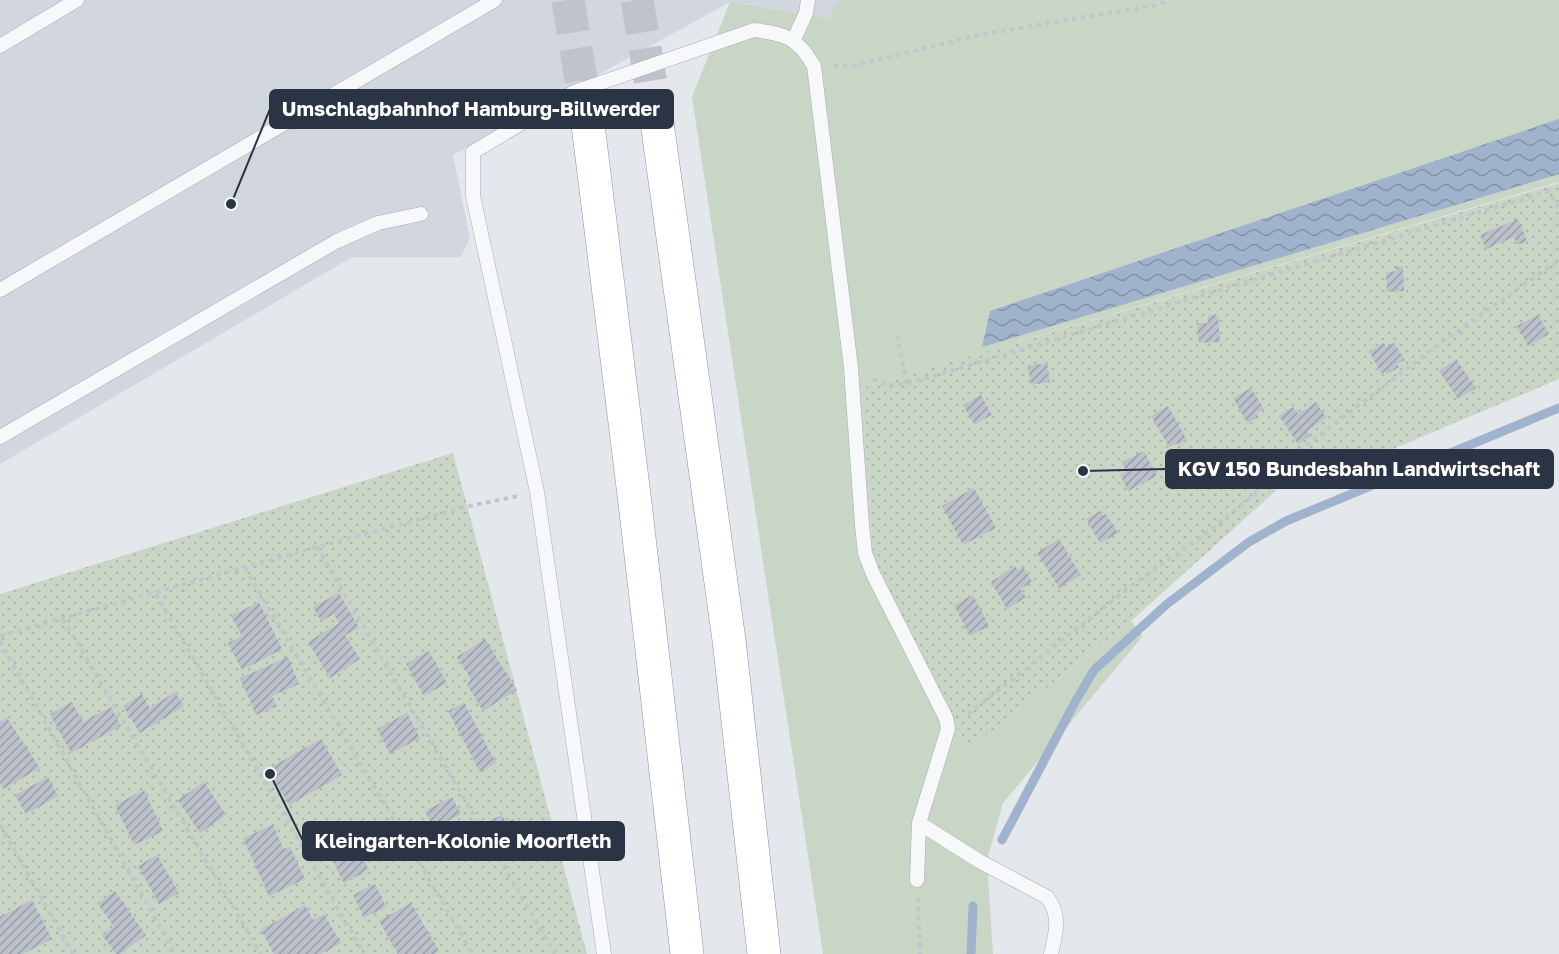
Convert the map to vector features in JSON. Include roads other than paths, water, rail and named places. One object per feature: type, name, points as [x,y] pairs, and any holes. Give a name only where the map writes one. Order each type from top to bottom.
[{"type":"highway","points":[[655,108],[729,640],[764,954]]},
{"type":"highway","points":[[586,117],[636,514],[687,954]]},
{"type":"lane","points":[[0,46],[77,0]]},
{"type":"lane","points":[[0,290],[495,0]]},
{"type":"lane","points":[[794,39],[806,14],[808,0]]},
{"type":"lane","points":[[604,954],[537,492],[473,196],[473,152],[574,92],[753,30],[776,33],[794,39],[814,66],[851,368],[866,553],[873,574],[946,718],[948,729],[919,823],[917,880]]},
{"type":"lane","points":[[0,436],[337,241],[378,223],[421,214]]},
{"type":"lane","points":[[919,823],[979,861],[1047,897],[1054,906],[1056,921],[1052,954]]},
{"type":"water","points":[[1559,119],[1559,174],[982,347],[990,311]]},
{"type":"waterway","points":[[1002,840],[1094,670],[1167,604],[1249,542],[1286,521],[1559,408]]},
{"type":"waterway","points":[[971,954],[973,906]]},
{"type":"tunnel","points":[[568,0],[587,117]]},
{"type":"tunnel","points":[[637,0],[655,108]]},
{"type":"place","name":"Umschlagbahnhof Hamburg-Billwerder","points":[[231,204]]},
{"type":"place","name":"KGV 150 Bundesbahn Landwirtschaft","points":[[1083,471]]},
{"type":"place","name":"Kleingarten-Kolonie Moorfleth","points":[[270,774]]}]
